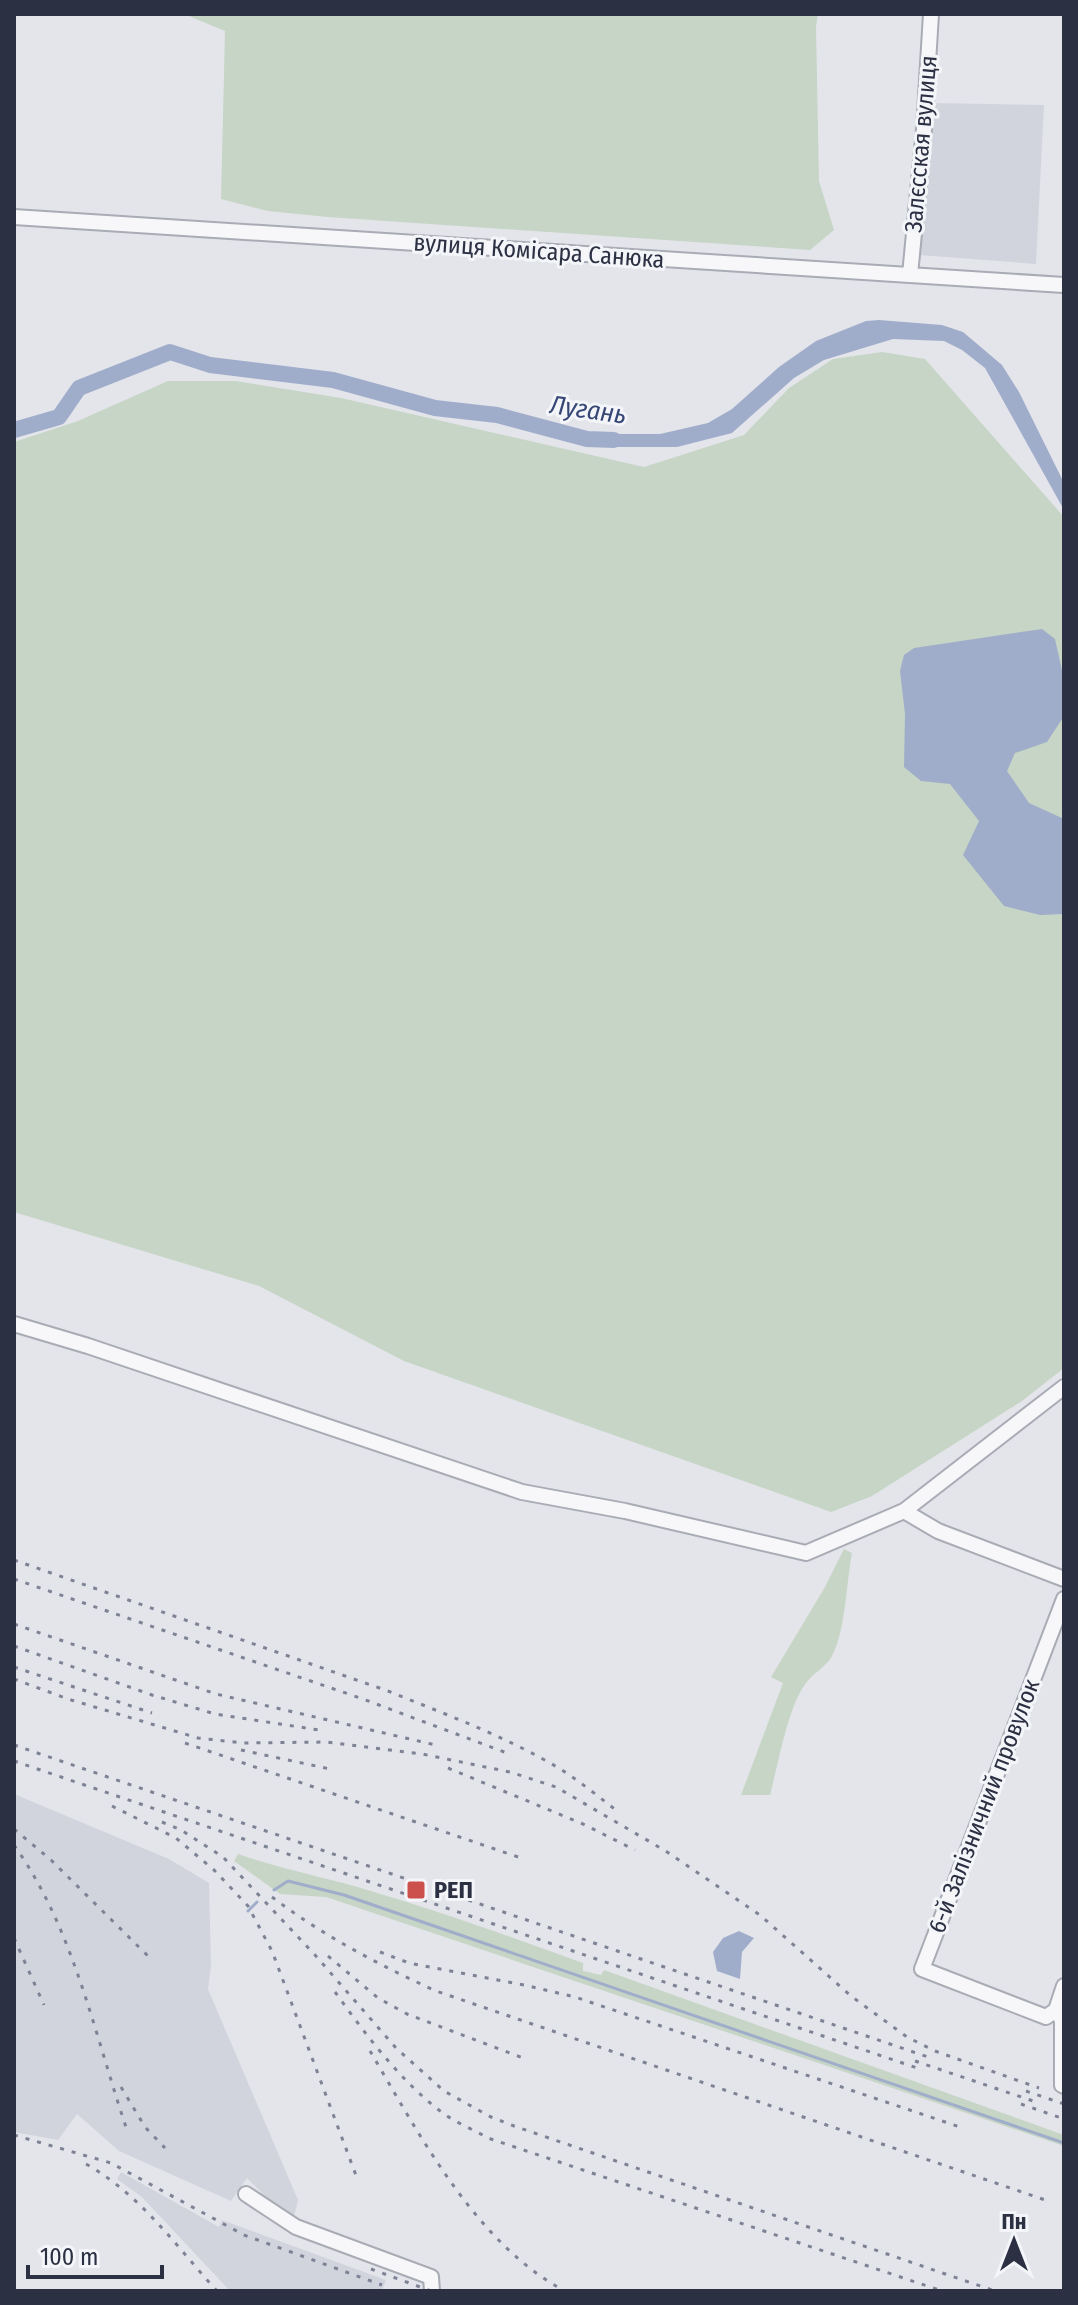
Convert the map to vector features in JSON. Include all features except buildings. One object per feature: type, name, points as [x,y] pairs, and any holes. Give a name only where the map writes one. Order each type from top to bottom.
[{"type":"street","name":"Залєсская вулиця","points":[[910,275],[931,14]]},
{"type":"street","name":"вулиця Комісара Санюка","points":[[14,217],[1064,285]]},
{"type":"street","points":[[14,1324],[522,1492],[625,1511],[806,1553],[904,1511],[1064,1387]]},
{"type":"street","points":[[904,1511],[938,1531],[1064,1579]]},
{"type":"street","name":"6-й Залізничний провулок","points":[[1060,2011],[1046,2017],[922,1969],[1064,1599]]},
{"type":"street","points":[[1064,1986],[1060,2011],[1064,2086]]},
{"type":"street","points":[[246,2194],[296,2227],[431,2277],[432,2291]]},
{"type":"shaded area","points":[[931,103],[1044,105],[1036,264],[919,255]]},
{"type":"shaded area","points":[[14,1794],[169,1859],[209,1883],[211,1966],[208,1989],[298,2200],[294,2217],[270,2201],[247,2178],[231,2201],[119,2151],[77,2114],[58,2140],[14,2132]]},
{"type":"shaded area","points":[[121,2172],[219,2227],[222,2220],[386,2280],[382,2291],[230,2291],[142,2197],[117,2179]]},
{"type":"green space","points":[[184,14],[818,14],[819,181],[834,230],[810,250],[328,217],[268,211],[221,199],[225,31]]},
{"type":"green space","points":[[882,352],[925,359],[1064,517],[1064,1368],[1022,1401],[872,1496],[831,1512],[404,1361],[259,1286],[14,1212],[14,442],[78,421],[168,381],[236,381],[341,398],[644,467],[744,435],[789,388],[833,359]]},
{"type":"green space","points":[[844,1549],[852,1553],[837,1645],[829,1660],[806,1683],[794,1706],[770,1795],[741,1795],[783,1683],[771,1677]]},
{"type":"green space","points":[[238,1854],[427,1908],[505,1935],[583,1963],[583,1971],[601,1975],[604,1970],[1064,2135],[1064,2146],[326,1897],[280,1894],[234,1861]]},
{"type":"water","points":[[866,321],[942,325],[963,332],[1002,365],[1019,392],[1064,483],[1064,510],[985,368],[944,341],[893,339],[824,360],[794,378],[732,433],[677,447],[592,447],[592,434],[660,434],[708,423],[732,409],[779,367],[816,341]]},
{"type":"water","points":[[1042,629],[1055,639],[1063,675],[1064,716],[1047,742],[1015,753],[1007,771],[1029,803],[1064,819],[1064,914],[1040,915],[1004,906],[963,855],[979,821],[950,784],[921,781],[904,767],[905,714],[900,671],[904,655],[914,648]]},
{"type":"water","points":[[739,1931],[754,1938],[742,1952],[740,1979],[717,1971],[713,1952],[723,1938]]},
{"type":"waterway","name":"Лугань","points":[[14,430],[59,417],[79,388],[170,352],[210,365],[333,380],[435,408],[497,415],[587,439],[614,440]]},
{"type":"waterway","points":[[274,1890],[288,1881],[344,1895],[1064,2143]]},
{"type":"waterway","points":[[248,1911],[257,1902]]},
{"type":"railway","points":[[14,1560],[388,1691],[453,1717],[557,1767],[617,1811]]},
{"type":"railway","points":[[14,1579],[363,1699],[507,1753]]},
{"type":"railway","points":[[14,1624],[216,1694],[440,1746]]},
{"type":"railway","points":[[14,1646],[215,1714],[319,1730]]},
{"type":"railway","points":[[14,1667],[152,1713]]},
{"type":"railway","points":[[14,1679],[68,1699],[198,1738],[244,1743],[327,1742],[422,1754],[510,1772],[556,1787],[664,1850],[760,1915],[851,1996],[907,2037],[935,2051],[1039,2088]]},
{"type":"railway","points":[[185,1743],[521,1858]]},
{"type":"railway","points":[[14,1745],[928,2057]]},
{"type":"railway","points":[[241,1750],[330,1769]]},
{"type":"railway","points":[[14,1761],[923,2070]]},
{"type":"railway","points":[[448,1768],[583,1824],[635,1850]]},
{"type":"railway","points":[[112,1806],[176,1838],[214,1870],[248,1906],[272,1951],[357,2178]]},
{"type":"railway","points":[[162,1822],[181,1830],[223,1857],[396,2048],[444,2091],[514,2126],[992,2290]]},
{"type":"railway","points":[[14,1829],[51,1860],[152,1960]]},
{"type":"railway","points":[[14,1845],[35,1877],[67,1947],[127,2130]]},
{"type":"railway","points":[[272,1897],[351,1948],[436,1991],[1051,2202]]},
{"type":"railway","points":[[14,1938],[44,2005]]},
{"type":"railway","points":[[380,1952],[409,1963],[575,1997],[960,2127]]},
{"type":"railway","points":[[328,1956],[378,1998],[407,2014],[523,2058]]},
{"type":"railway","points":[[335,1992],[372,2041],[413,2087],[444,2114],[488,2138],[942,2291]]},
{"type":"railway","points":[[370,2051],[430,2151],[478,2217],[504,2246],[533,2271],[565,2291]]},
{"type":"railway","points":[[915,2061],[1036,2102]]},
{"type":"railway","points":[[121,2087],[145,2127],[165,2148]]},
{"type":"railway","points":[[1026,2091],[1064,2104]]},
{"type":"railway","points":[[1021,2104],[1064,2119]]},
{"type":"railway","points":[[14,2135],[111,2163],[244,2235],[382,2285]]},
{"type":"railway","points":[[86,2164],[106,2176],[141,2206],[217,2291]]},
{"type":"railway","points":[[371,2269],[431,2291]]},
{"type":"place","name":"РЕП","points":[[416,1890]]}]
